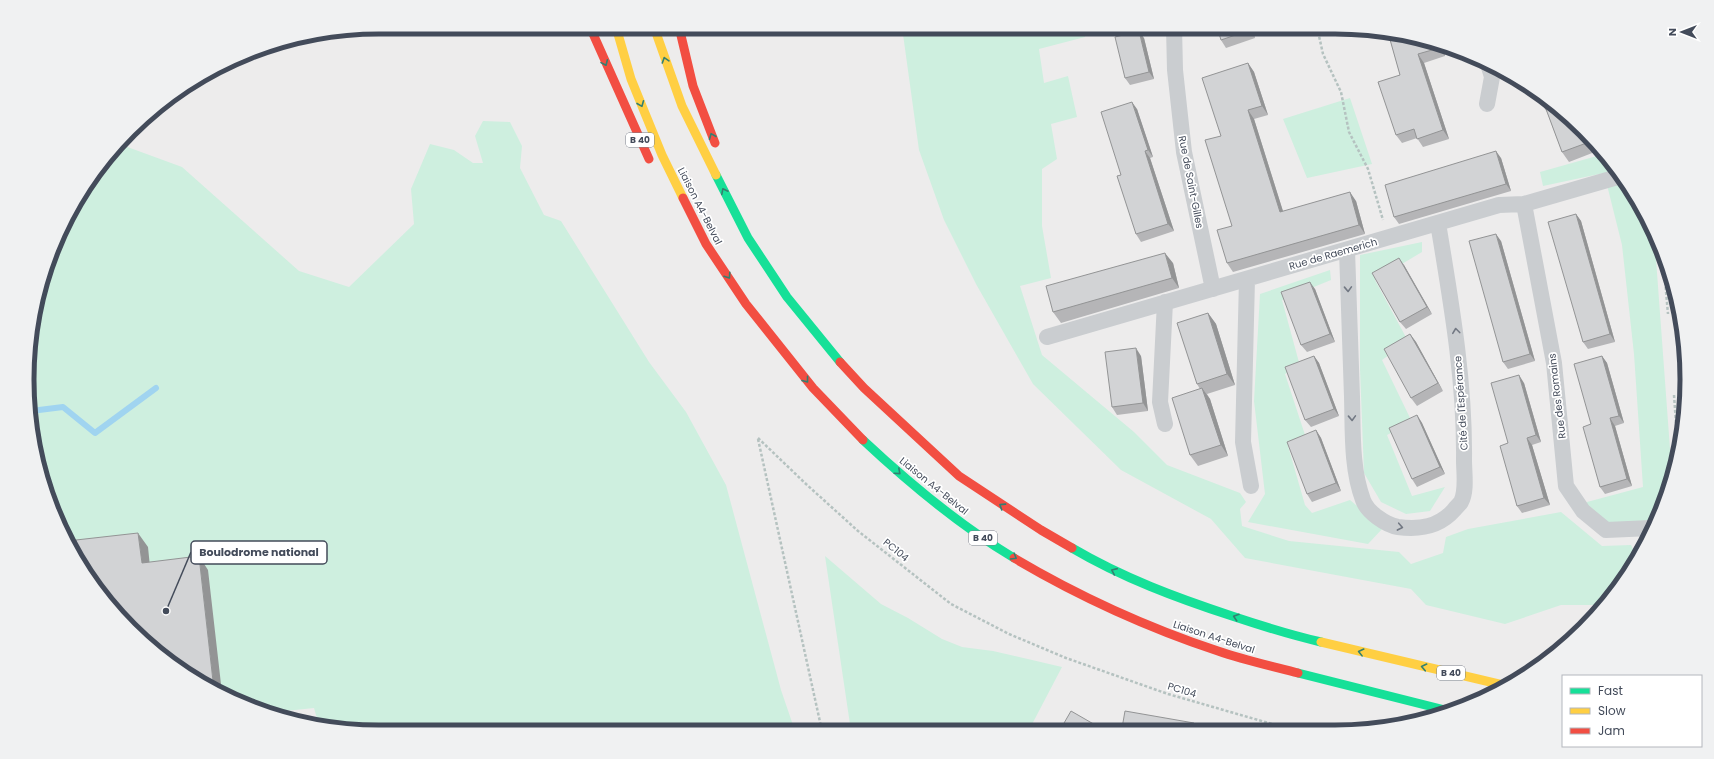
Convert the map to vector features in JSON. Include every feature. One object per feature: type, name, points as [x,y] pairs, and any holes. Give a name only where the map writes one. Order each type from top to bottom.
[{"type":"main road","name":"B 40","points":[[593,34],[654,171]]},
{"type":"main road","name":"Liaison A4-Belval","points":[[618,34],[632,79],[662,155],[706,244],[746,304],[813,388],[852,430],[900,474],[960,522],[1001,550],[1092,601],[1162,631],[1220,652],[1358,689],[1440,709]]},
{"type":"main road","name":"B 40","points":[[656,34],[682,106],[748,238],[787,297],[826,346],[864,388],[959,476],[1002,506],[1041,530],[1103,566],[1147,586],[1198,605],[1291,635],[1398,662],[1499,683]]},
{"type":"main road","points":[[680,34],[684,55],[698,101],[720,154]]},
{"type":"main road","name":"B 40","points":[[737,194],[748,238]]},
{"type":"main road","name":"B 40","points":[[675,202],[706,244]]},
{"type":"street","name":"Rue de Saint-Gilles","points":[[1174,34],[1175,70],[1184,152],[1213,288]]},
{"type":"street","points":[[1487,104],[1492,77],[1490,72]]},
{"type":"street","name":"Rue de Raemerich","points":[[1047,337],[1499,205],[1524,204],[1615,178]]},
{"type":"street","name":"Rue des Romains","points":[[1524,204],[1554,363],[1566,486],[1583,511],[1606,530],[1646,528]]},
{"type":"street","name":"Cité de l'Espérance","points":[[1347,250],[1353,436],[1357,483],[1364,502],[1379,519],[1395,526],[1411,528],[1428,527],[1440,523],[1449,516],[1461,502],[1464,489],[1464,426],[1456,329],[1438,223]]},
{"type":"street","points":[[1247,279],[1243,442],[1251,486]]},
{"type":"street","points":[[1165,302],[1160,402],[1165,424]]},
{"type":"path","points":[[1319,34],[1323,54],[1341,92],[1349,132],[1368,169],[1389,237]]},
{"type":"path","name":"PC104","points":[[821,725],[758,438],[806,484],[858,530],[951,604],[996,628],[1066,658],[1168,694],[1272,724],[1283,725]]},
{"type":"green space","points":[[903,34],[1085,34],[1085,37],[1039,49],[1044,83],[1068,76],[1077,117],[1051,124],[1057,159],[1042,169],[1042,226],[1051,278],[1020,286],[1042,355],[1134,432],[1167,465],[1240,493],[1246,502],[1240,509],[1242,526],[1289,541],[1399,552],[1411,564],[1443,553],[1446,537],[1468,529],[1561,512],[1602,546],[1631,545],[1634,552],[1609,590],[1596,605],[1561,605],[1505,624],[1426,605],[1411,589],[1245,558],[1211,519],[1121,470],[1033,384],[976,284],[944,220],[919,150]]},
{"type":"green space","points":[[1350,98],[1372,164],[1307,178],[1283,119]]},
{"type":"green space","points":[[483,121],[510,122],[522,146],[520,168],[544,215],[561,221],[649,362],[686,412],[726,485],[781,690],[793,725],[380,725],[334,722],[317,719],[314,708],[283,711],[247,699],[207,679],[169,654],[135,624],[105,590],[80,552],[60,512],[52,491],[41,447],[37,425],[34,380],[37,334],[46,290],[60,247],[80,207],[92,188],[105,169],[125,146],[182,167],[299,271],[349,287],[414,224],[411,189],[430,144],[454,150],[473,163],[483,163],[475,136]]},
{"type":"green space","points":[[1597,156],[1609,169],[1634,207],[1655,251],[1671,457],[1662,491],[1650,520],[1607,524],[1587,507],[1587,502],[1643,487],[1634,354],[1622,245],[1604,173],[1543,186],[1540,172]]},
{"type":"green space","points":[[1422,242],[1422,252],[1375,280],[1408,341],[1382,360],[1412,422],[1387,435],[1412,496],[1445,487],[1430,511],[1406,514],[1381,502],[1364,473],[1360,369],[1360,255]]},
{"type":"green space","points":[[1330,270],[1331,280],[1282,300],[1300,366],[1285,374],[1306,438],[1288,446],[1305,505],[1312,513],[1350,500],[1383,528],[1368,544],[1248,522],[1265,494],[1254,401],[1260,294]]},
{"type":"green space","points":[[825,556],[881,604],[908,618],[942,639],[962,647],[993,651],[1062,667],[1032,725],[850,725]]},
{"type":"building","points":[[1127,34],[1140,34],[1149,72],[1125,78],[1115,37]]},
{"type":"building","points":[[1219,34],[1238,34],[1221,40]]},
{"type":"building","points":[[1390,39],[1435,49],[1418,54],[1443,130],[1417,139],[1414,129],[1396,135],[1378,82],[1400,75]]},
{"type":"building","points":[[1248,63],[1262,106],[1248,110],[1280,212],[1350,192],[1359,225],[1227,263],[1217,230],[1232,226],[1205,140],[1221,136],[1202,78]]},
{"type":"building","points":[[1132,102],[1148,150],[1145,151],[1168,224],[1136,234],[1117,176],[1121,175],[1101,112]]},
{"type":"building","points":[[1544,105],[1586,143],[1562,152]]},
{"type":"building","points":[[1496,151],[1506,184],[1394,217],[1385,185]]},
{"type":"building","points":[[1576,214],[1610,334],[1583,342],[1548,222]]},
{"type":"building","points":[[1496,234],[1530,354],[1503,362],[1469,241]]},
{"type":"building","points":[[1165,253],[1172,278],[1053,312],[1046,286]]},
{"type":"building","points":[[1399,258],[1427,307],[1400,322],[1372,273]]},
{"type":"building","points":[[1310,282],[1330,334],[1301,345],[1281,292]]},
{"type":"building","points":[[1208,313],[1227,374],[1197,384],[1177,323]]},
{"type":"building","points":[[1410,334],[1438,383],[1411,398],[1384,349]]},
{"type":"building","points":[[1136,348],[1143,403],[1112,407],[1105,352]]},
{"type":"building","points":[[1314,356],[1334,409],[1305,420],[1285,367]]},
{"type":"building","points":[[1602,356],[1619,416],[1610,418],[1627,479],[1600,487],[1583,427],[1591,424],[1574,364]]},
{"type":"building","points":[[1519,375],[1536,435],[1527,438],[1544,498],[1517,506],[1500,446],[1508,443],[1491,383]]},
{"type":"building","points":[[1202,388],[1221,445],[1190,455],[1172,398]]},
{"type":"building","points":[[1417,415],[1440,467],[1412,479],[1389,428]]},
{"type":"building","points":[[1316,430],[1336,483],[1307,494],[1287,442]]},
{"type":"building","points":[[138,533],[142,563],[199,556],[213,682],[169,654],[135,624],[105,590],[80,552],[76,540]]},
{"type":"building","points":[[1071,711],[1095,725],[1063,725]]},
{"type":"building","points":[[1125,711],[1194,723],[1194,725],[1123,725]]},
{"type":"waterway","points":[[36,410],[63,407],[95,433],[156,388]]},
{"type":"traffic: fast","points":[[716,175],[748,238],[787,297],[840,362]]},
{"type":"traffic: fast","points":[[863,440],[954,518],[1014,558]]},
{"type":"traffic: fast","points":[[1072,548],[1111,569],[1171,594],[1254,623],[1321,642]]},
{"type":"traffic: fast","points":[[1298,673],[1440,709]]},
{"type":"traffic: slow","points":[[618,34],[631,79],[662,155],[683,198]]},
{"type":"traffic: slow","points":[[656,34],[682,106],[716,175]]},
{"type":"traffic: slow","points":[[1321,642],[1498,684]]},
{"type":"traffic: jam","points":[[593,34],[649,159]]},
{"type":"traffic: jam","points":[[681,34],[693,86],[715,143]]},
{"type":"traffic: jam","points":[[683,198],[706,244],[746,304],[813,388],[863,440]]},
{"type":"traffic: jam","points":[[840,362],[864,388],[959,476],[1041,530],[1072,548]]},
{"type":"traffic: jam","points":[[1014,558],[1064,586],[1165,632],[1228,654],[1298,673]]},
{"type":"place","name":"Boulodrome national","points":[[166,611]]}]
